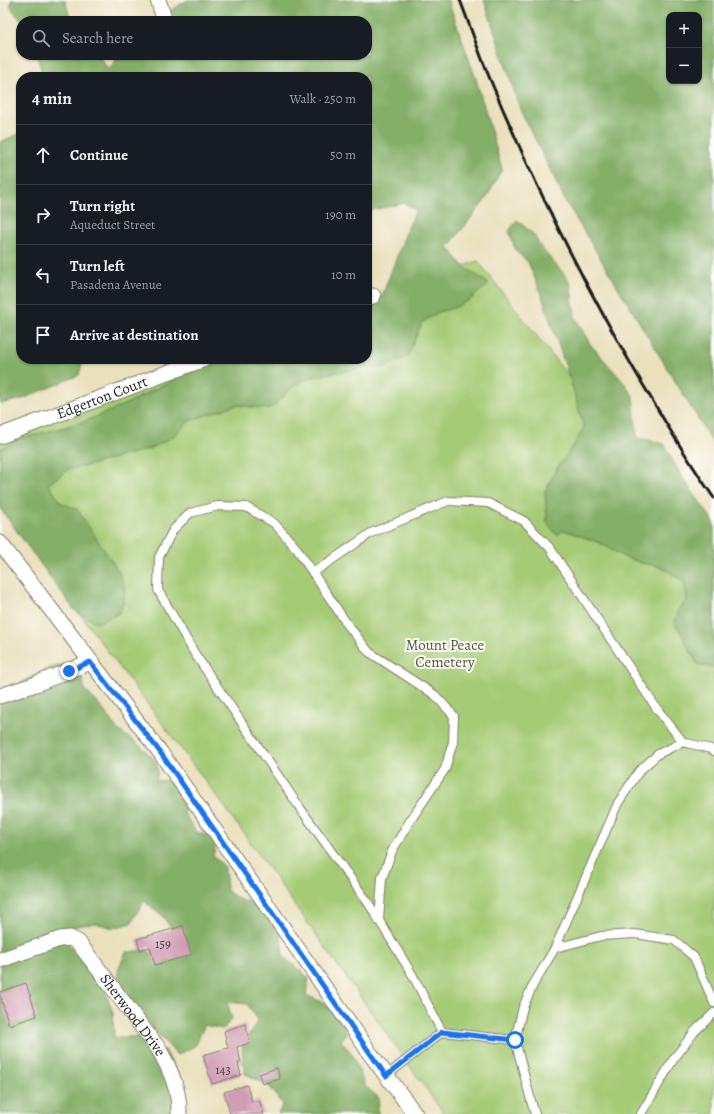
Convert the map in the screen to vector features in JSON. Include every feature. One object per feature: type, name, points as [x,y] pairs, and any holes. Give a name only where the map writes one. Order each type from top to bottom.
[{"type":"street","points":[[158,0],[163,16]]},
{"type":"street","name":"Edgerton Court","points":[[0,436],[191,364]]},
{"type":"street","points":[[0,543],[160,752],[386,1076],[415,1114]]},
{"type":"street","points":[[0,696],[36,684],[90,662]]},
{"type":"street","name":"Sherwood Drive","points":[[0,960],[60,938],[70,938],[78,942],[158,1048],[167,1063],[177,1091],[180,1114]]},
{"type":"lane","points":[[313,573],[371,533],[448,501],[488,503],[524,521],[550,548],[657,708],[683,742],[714,751]]},
{"type":"lane","points":[[379,921],[382,878],[392,851],[408,824],[445,769],[454,742],[454,716],[435,695],[369,652],[347,624],[297,549],[274,523],[246,507],[218,506],[190,513],[173,530],[159,557],[158,590],[200,661],[298,806],[369,904],[379,921],[412,974],[442,1032]]},
{"type":"lane","points":[[536,1114],[533,1108],[515,1040],[523,1007],[533,985],[555,948],[618,803],[639,771],[658,754],[683,742]]},
{"type":"lane","points":[[555,948],[601,936],[635,934],[674,940],[694,957],[714,1003]]},
{"type":"lane","points":[[641,1114],[673,1060],[695,1031],[714,1013]]},
{"type":"lane","points":[[386,1076],[442,1032],[515,1040]]},
{"type":"green space","points":[[11,0],[65,0],[70,16],[17,16],[11,8]]},
{"type":"green space","points":[[187,0],[448,0],[476,79],[502,169],[486,199],[448,247],[463,266],[489,284],[469,300],[456,307],[439,312],[422,322],[408,356],[385,367],[366,367],[312,377],[295,384],[274,406],[267,409],[236,405],[189,421],[174,436],[152,448],[90,465],[69,469],[48,484],[61,503],[77,509],[120,574],[125,589],[124,601],[119,613],[97,623],[74,610],[0,508],[0,449],[16,440],[83,422],[124,405],[205,364],[372,364],[372,300],[382,296],[416,210],[405,203],[372,210],[372,72],[41,72],[38,60],[102,60],[109,70],[116,60],[372,60],[372,16],[163,16]]},
{"type":"green space","points":[[484,0],[714,0],[714,445],[566,202],[520,109]]},
{"type":"green space","points":[[16,135],[16,364],[82,364],[79,375],[22,399],[1,404],[0,403],[0,142]]},
{"type":"green space","points":[[517,220],[533,234],[542,249],[570,281],[575,317],[590,344],[625,384],[633,396],[637,437],[664,444],[680,474],[714,522],[714,667],[698,665],[675,623],[679,608],[687,601],[685,583],[667,570],[624,557],[600,543],[564,530],[557,535],[547,523],[545,491],[557,468],[574,445],[584,427],[542,296],[528,262],[516,251],[509,231]]},
{"type":"green space","name":"Mount Peace Cemetery","points":[[478,261],[714,562],[714,1114],[444,1114],[224,806],[0,508],[0,439],[201,364],[372,364],[372,300]]},
{"type":"green space","points":[[63,664],[81,676],[83,679],[84,689],[99,704],[117,729],[138,744],[155,760],[158,772],[156,781],[174,780],[187,796],[184,813],[196,832],[214,837],[215,849],[213,856],[225,867],[227,891],[242,901],[260,902],[281,936],[283,956],[309,978],[306,995],[326,1004],[341,1021],[346,1033],[341,1041],[352,1054],[365,1086],[379,1098],[378,1114],[278,1114],[283,1104],[269,1086],[244,1073],[242,1048],[258,1020],[247,1004],[227,1002],[232,1019],[223,1029],[205,1025],[195,1046],[177,1055],[137,1011],[120,987],[118,970],[126,952],[147,950],[165,963],[173,932],[163,916],[144,901],[131,923],[114,928],[95,923],[76,926],[66,939],[74,953],[98,974],[113,1012],[114,1037],[139,1037],[166,1051],[181,1082],[186,1098],[173,1114],[0,1114],[0,697],[35,674]]},
{"type":"building","points":[[183,926],[191,955],[155,965],[150,947],[140,950],[137,939]]},
{"type":"building","points":[[26,983],[37,1016],[9,1025],[0,992]]},
{"type":"building","points":[[245,1024],[250,1043],[237,1047],[241,1062],[238,1063],[241,1075],[212,1084],[203,1055],[228,1048],[224,1031]]},
{"type":"building","points":[[277,1068],[280,1079],[262,1084],[259,1074]]},
{"type":"building","points":[[247,1085],[252,1102],[259,1100],[264,1114],[230,1114],[224,1092]]},
{"type":"railway","points":[[460,0],[486,69],[507,118],[561,234],[600,309],[651,398],[686,456],[714,498]]},
{"type":"route","points":[[69,671],[90,662],[160,752],[386,1076],[442,1032],[515,1040]]}]
